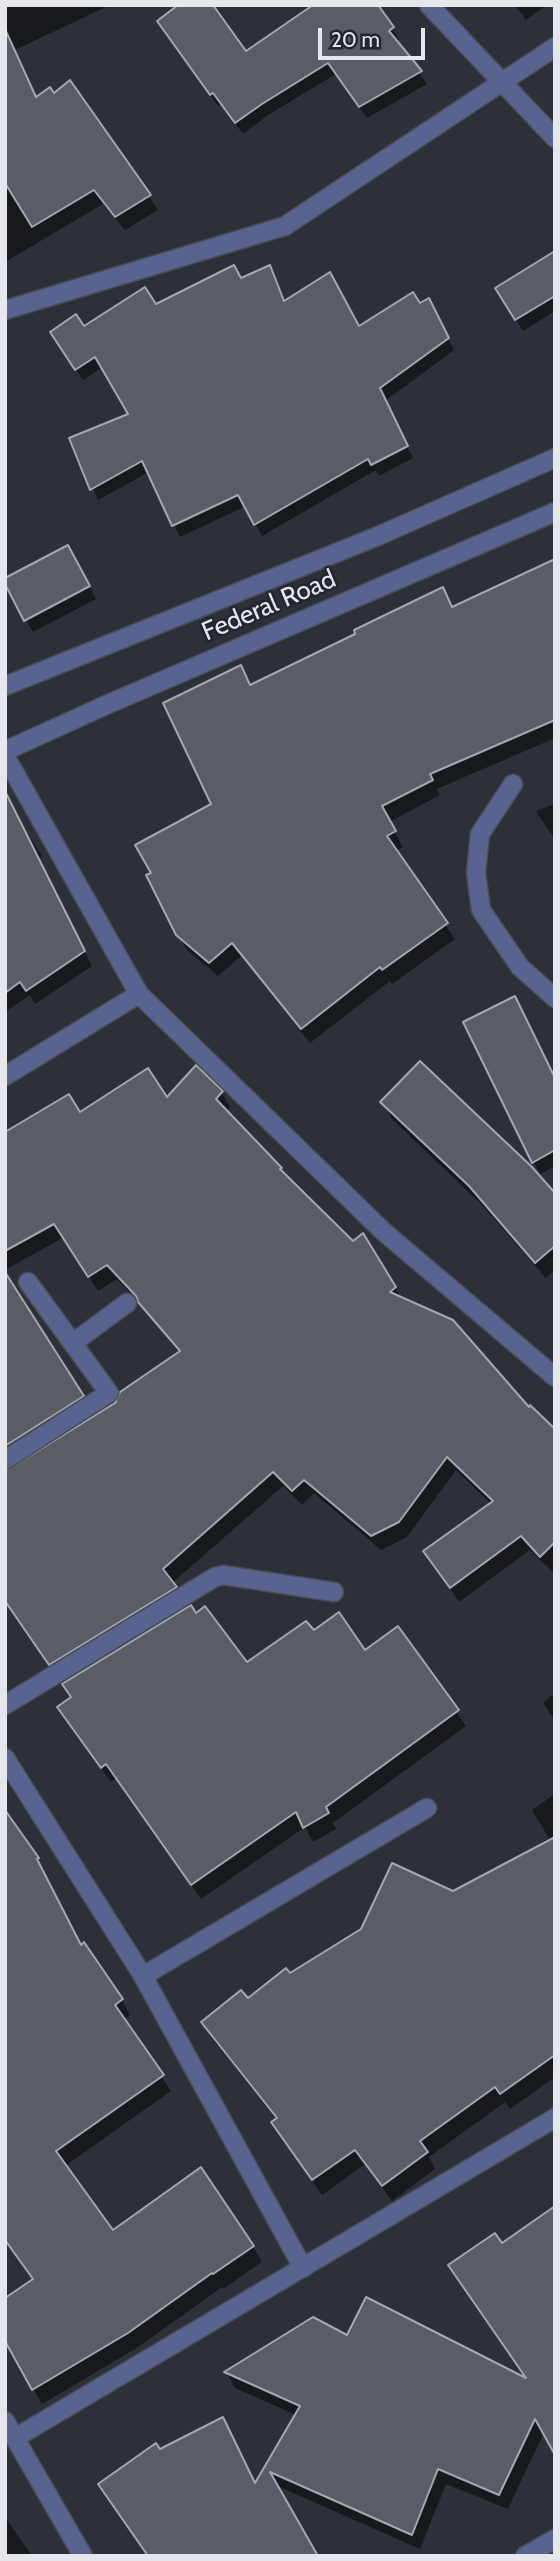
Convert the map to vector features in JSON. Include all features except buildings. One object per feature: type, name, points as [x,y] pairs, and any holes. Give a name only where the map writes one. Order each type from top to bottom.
[{"type":"street","points":[[429,5],[555,138]]},
{"type":"street","points":[[5,310],[285,226],[555,47]]},
{"type":"street","name":"Federal Road","points":[[5,686],[377,536],[555,458]]},
{"type":"street","name":"Federal Road","points":[[5,754],[106,705],[555,512]]},
{"type":"street","points":[[5,754],[139,994],[384,1232],[555,1377]]},
{"type":"street","points":[[513,784],[480,834],[475,873],[481,910],[520,967],[555,998]]},
{"type":"street","points":[[5,1076],[139,994]]},
{"type":"street","points":[[5,1460],[109,1393],[28,1282]]},
{"type":"street","points":[[73,1343],[127,1303]]},
{"type":"street","points":[[5,1705],[215,1577],[223,1575],[334,1592]]},
{"type":"street","points":[[5,1758],[143,1976],[303,2268]]},
{"type":"street","points":[[143,1976],[427,1808]]},
{"type":"street","points":[[15,2438],[555,2118]]},
{"type":"street","points":[[5,2421],[83,2556]]},
{"type":"street","points":[[525,2556],[555,2539]]}]
